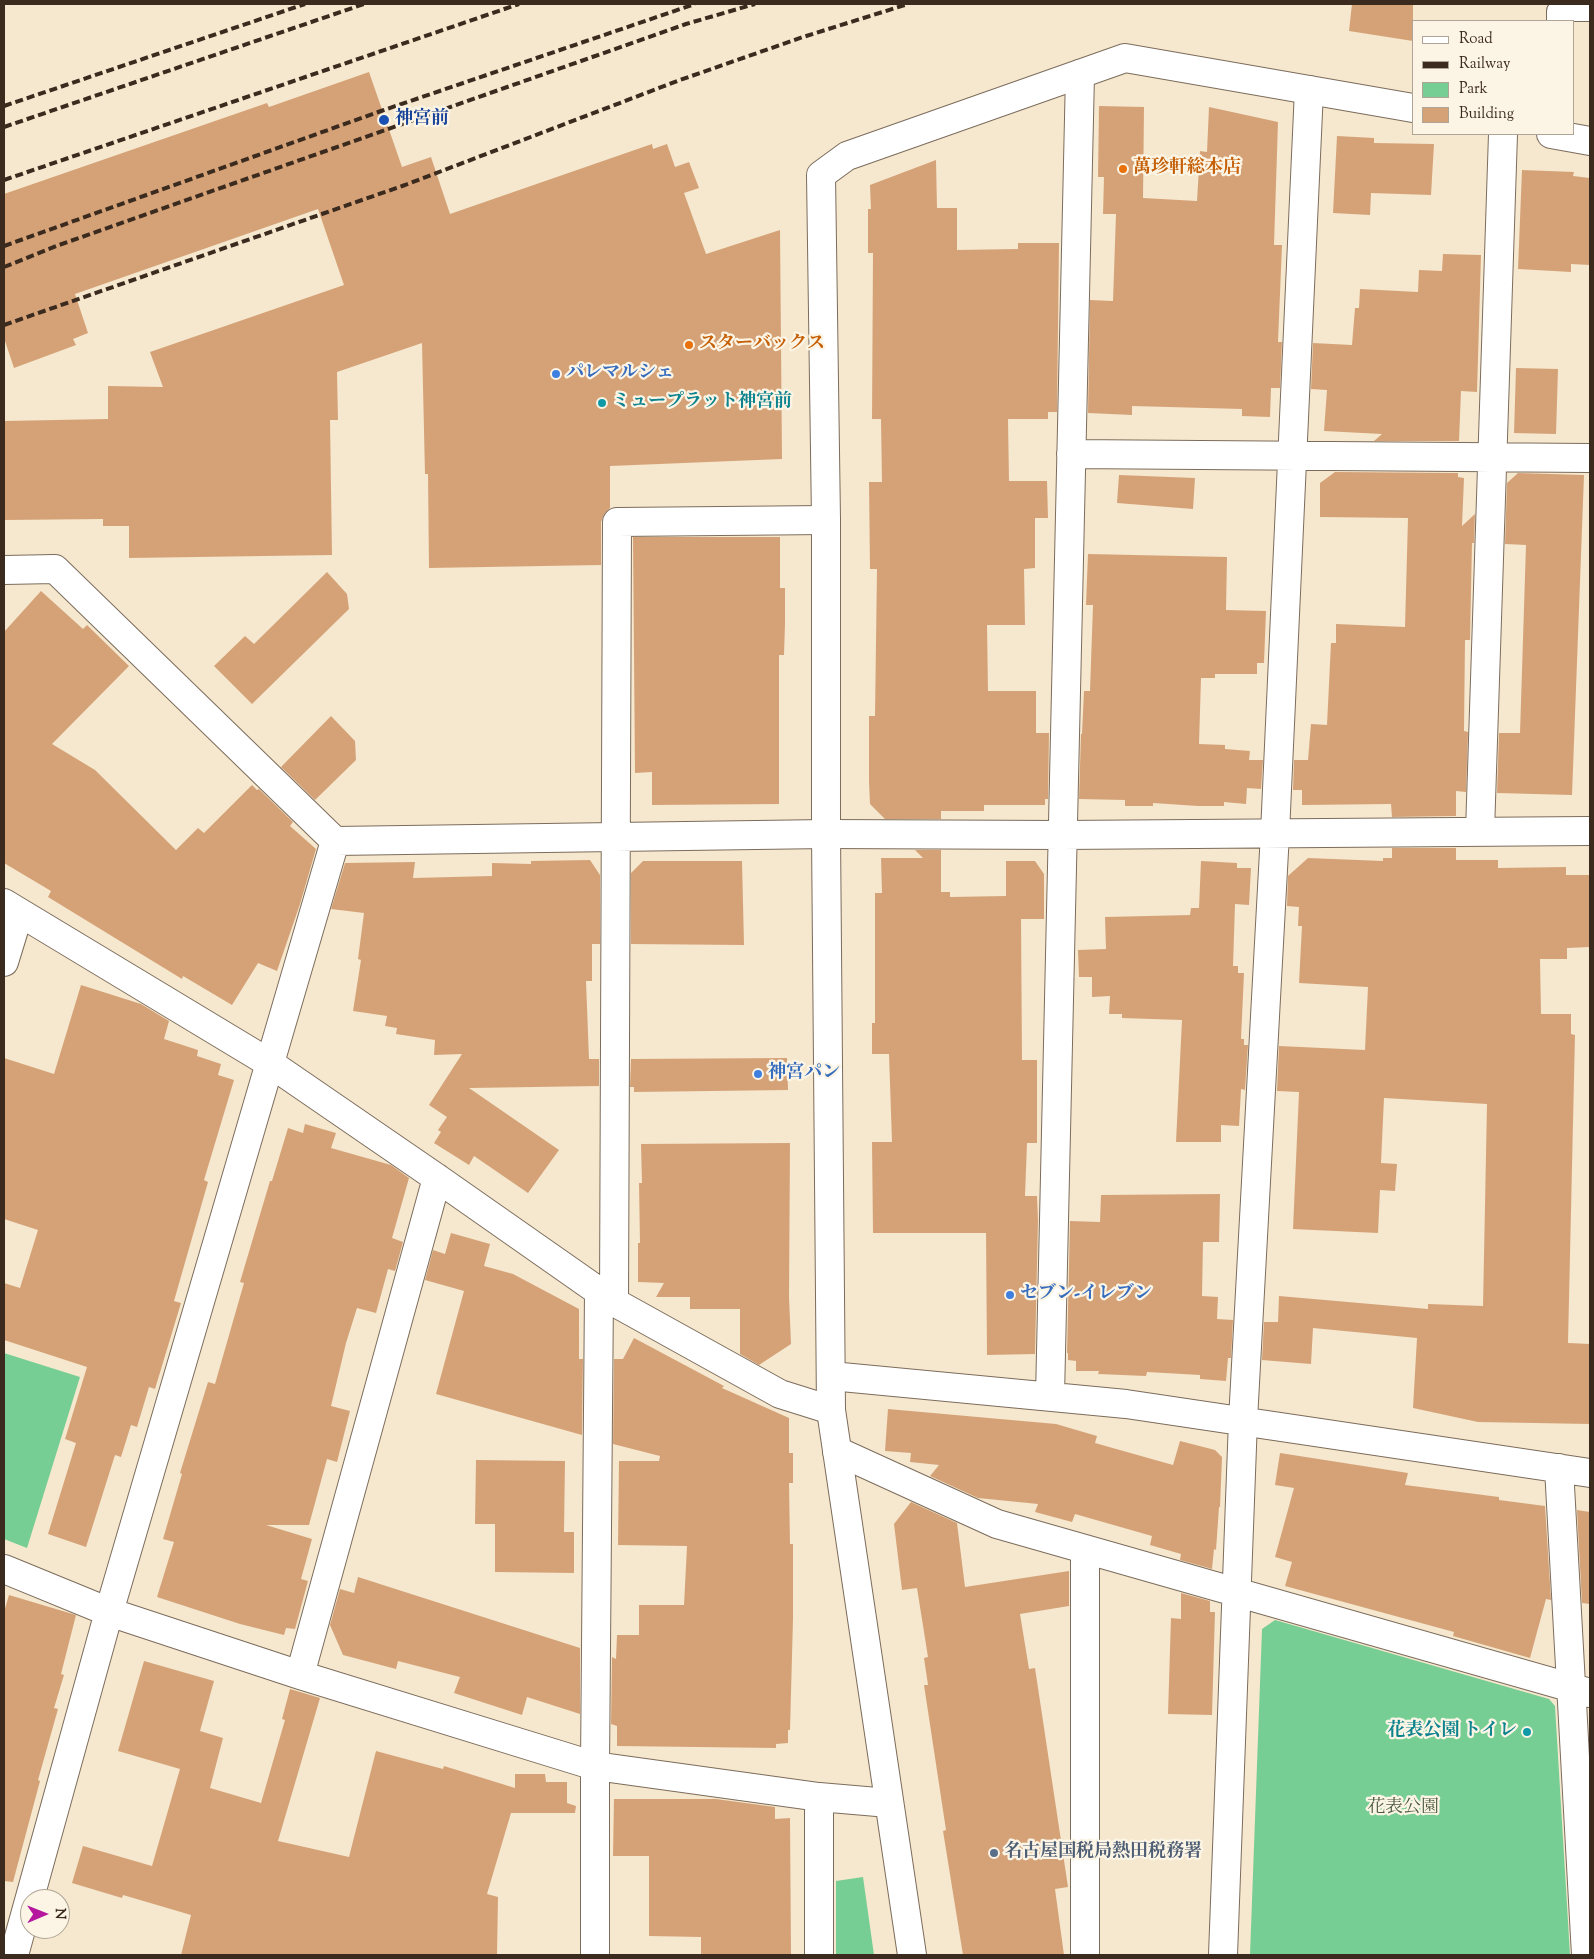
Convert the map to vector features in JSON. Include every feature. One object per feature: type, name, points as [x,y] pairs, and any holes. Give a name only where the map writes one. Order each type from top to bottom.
[{"type":"street","points":[[912,1955],[831,1410],[826,834],[826,520],[821,175],[847,156],[1125,58],[1412,108]]},
{"type":"street","points":[[1050,1396],[1080,74]]},
{"type":"street","points":[[1223,1955],[1243,1420],[1275,833],[1309,90]]},
{"type":"street","points":[[1480,831],[1503,135]]},
{"type":"street","points":[[1561,135],[1590,141]]},
{"type":"street","points":[[1071,454],[1590,458]]},
{"type":"street","points":[[595,1955],[595,1766],[607,1297],[615,837],[617,522],[826,520]]},
{"type":"street","points":[[4,570],[55,569],[335,841],[826,834],[1062,835],[1590,831]]},
{"type":"street","points":[[14,1955],[109,1612],[335,841]]},
{"type":"street","points":[[4,962],[12,908],[271,1064],[607,1297],[780,1394],[831,1410]]},
{"type":"street","points":[[300,1675],[437,1178]]},
{"type":"street","points":[[831,1376],[1126,1404],[1590,1473]]},
{"type":"street","points":[[838,1451],[997,1524],[1581,1690]]},
{"type":"street","points":[[1559,1468],[1581,1690],[1586,1955]]},
{"type":"street","points":[[1085,1549],[1085,1955]]},
{"type":"street","points":[[4,1569],[109,1612],[300,1675],[595,1766],[819,1797],[889,1803]]},
{"type":"street","points":[[819,1797],[819,1955]]},
{"type":"lane","points":[[1558,20],[1558,11],[1590,11]]},
{"type":"green space","points":[[4,1353],[80,1377],[27,1548],[4,1539]]},
{"type":"green space","name":"花表公園","points":[[1275,1620],[1549,1699],[1555,1706],[1570,1955],[1250,1955],[1262,1629]]},
{"type":"green space","points":[[863,1877],[874,1955],[836,1955],[836,1881]]},
{"type":"building","points":[[1352,4],[1413,4],[1412,41],[1349,31]]},
{"type":"building","points":[[369,72],[402,167],[431,157],[450,214],[652,144],[653,149],[667,144],[675,167],[689,162],[699,188],[684,193],[706,254],[780,230],[782,459],[610,466],[610,508],[604,514],[601,522],[601,565],[429,568],[428,474],[425,474],[422,343],[337,372],[338,420],[330,420],[332,555],[129,558],[129,526],[103,526],[103,519],[4,520],[4,421],[108,419],[108,386],[163,387],[150,352],[344,285],[318,209],[75,294],[88,333],[73,339],[76,345],[14,368],[4,338],[4,194],[267,103],[269,107]]},
{"type":"building","points":[[1099,106],[1144,107],[1143,198],[1197,201],[1200,151],[1207,152],[1209,107],[1278,122],[1274,245],[1282,245],[1278,342],[1282,342],[1280,388],[1271,388],[1270,417],[1242,416],[1242,409],[1132,406],[1132,415],[1088,413],[1090,300],[1113,301],[1116,214],[1103,214],[1104,177],[1098,177]]},
{"type":"building","points":[[1337,136],[1374,138],[1374,143],[1434,144],[1431,195],[1371,193],[1370,215],[1333,213]]},
{"type":"building","points":[[936,160],[937,208],[957,208],[957,250],[1018,249],[1018,243],[1059,243],[1057,412],[1048,412],[1048,419],[1008,419],[1009,481],[1047,481],[1048,518],[1035,518],[1035,568],[1024,569],[1025,625],[987,625],[988,691],[1036,691],[1036,733],[1049,733],[1048,799],[1045,799],[1045,805],[984,805],[984,811],[941,811],[941,819],[885,819],[870,804],[869,782],[869,716],[875,716],[877,569],[870,569],[869,482],[882,482],[881,419],[872,419],[873,253],[868,253],[868,209],[871,209],[870,185]]},
{"type":"building","points":[[1522,170],[1574,172],[1573,176],[1590,178],[1590,265],[1571,264],[1571,272],[1518,269]]},
{"type":"building","points":[[1443,254],[1481,255],[1477,392],[1461,391],[1459,441],[1374,441],[1382,434],[1324,431],[1327,390],[1311,389],[1313,343],[1352,345],[1355,308],[1359,308],[1360,289],[1418,292],[1419,270],[1442,271]]},
{"type":"building","points":[[1516,368],[1558,369],[1556,434],[1514,433]]},
{"type":"building","points":[[1335,472],[1458,473],[1458,477],[1464,478],[1462,526],[1475,514],[1474,543],[1472,543],[1470,640],[1465,640],[1464,731],[1468,732],[1466,792],[1456,791],[1456,816],[1392,817],[1391,804],[1302,805],[1302,790],[1293,790],[1294,760],[1308,760],[1311,724],[1327,725],[1331,643],[1336,643],[1336,624],[1405,627],[1408,518],[1320,517],[1320,483]]},
{"type":"building","points":[[1518,473],[1584,475],[1572,795],[1497,793],[1499,733],[1520,733],[1526,545],[1505,544],[1507,483]]},
{"type":"building","points":[[1119,475],[1195,478],[1193,509],[1117,503]]},
{"type":"building","points":[[633,537],[780,537],[780,588],[785,588],[785,624],[784,655],[779,655],[779,804],[652,805],[652,772],[635,773]]},
{"type":"building","points":[[1088,554],[1227,557],[1226,610],[1266,611],[1264,663],[1257,663],[1257,674],[1215,674],[1215,678],[1201,678],[1199,744],[1225,745],[1225,749],[1250,751],[1249,760],[1263,760],[1261,789],[1247,788],[1246,804],[1224,802],[1224,806],[1198,806],[1153,803],[1153,806],[1125,806],[1125,800],[1079,799],[1084,691],[1090,691],[1093,605],[1086,605]]},
{"type":"building","points":[[327,572],[347,594],[349,609],[252,704],[214,666],[245,636],[254,644]]},
{"type":"building","points":[[41,591],[83,629],[87,625],[129,666],[52,744],[95,770],[176,850],[198,828],[204,833],[252,785],[257,790],[259,789],[293,822],[290,826],[316,849],[300,904],[277,971],[258,963],[232,1005],[183,976],[182,979],[48,897],[51,891],[4,863],[4,632]]},
{"type":"building","points":[[331,716],[355,741],[356,760],[315,800],[281,767]]},
{"type":"building","points":[[1392,848],[1456,848],[1456,860],[1498,860],[1498,868],[1566,867],[1566,875],[1590,875],[1590,947],[1567,948],[1567,959],[1540,959],[1541,1014],[1571,1014],[1571,1034],[1575,1035],[1568,1343],[1590,1344],[1590,1424],[1478,1422],[1413,1408],[1417,1338],[1313,1328],[1311,1364],[1262,1360],[1264,1322],[1278,1322],[1279,1296],[1428,1309],[1428,1304],[1483,1306],[1487,1104],[1384,1098],[1381,1163],[1397,1164],[1395,1191],[1380,1190],[1378,1233],[1293,1229],[1299,1092],[1277,1091],[1279,1046],[1365,1050],[1368,987],[1299,983],[1302,926],[1298,926],[1299,907],[1287,906],[1288,876],[1308,858],[1383,861],[1383,858],[1392,858]]},
{"type":"building","points":[[915,850],[941,850],[941,892],[950,892],[950,897],[1006,896],[1006,861],[1035,861],[1044,874],[1044,919],[1021,919],[1022,1060],[1037,1060],[1037,1143],[1027,1143],[1025,1196],[1037,1196],[1035,1354],[987,1355],[986,1233],[873,1233],[872,1142],[892,1142],[889,1054],[872,1054],[872,1023],[875,1023],[875,893],[882,893],[881,858],[923,858]]},
{"type":"building","points":[[590,860],[600,875],[600,944],[592,944],[592,981],[586,981],[589,1059],[599,1059],[599,1086],[469,1088],[559,1150],[528,1193],[474,1156],[469,1165],[434,1143],[441,1132],[438,1130],[447,1117],[429,1105],[462,1054],[434,1055],[435,1040],[396,1034],[397,1028],[385,1026],[387,1016],[353,1011],[361,960],[358,959],[364,913],[331,909],[345,863],[415,862],[413,878],[492,876],[492,863],[531,864],[531,861]]},
{"type":"building","points":[[643,861],[742,861],[744,945],[631,944],[631,873]]},
{"type":"building","points":[[1201,861],[1237,863],[1237,868],[1251,868],[1249,905],[1235,904],[1233,966],[1238,966],[1238,973],[1244,973],[1241,1039],[1244,1039],[1244,1045],[1248,1045],[1245,1090],[1241,1089],[1239,1126],[1221,1125],[1221,1142],[1176,1142],[1182,1020],[1122,1018],[1122,1014],[1109,1014],[1110,996],[1092,997],[1092,977],[1079,977],[1078,950],[1106,949],[1105,917],[1190,915],[1191,908],[1199,908]]},
{"type":"building","points":[[81,985],[141,1004],[169,1021],[164,1039],[198,1050],[197,1056],[221,1064],[218,1075],[234,1080],[204,1180],[208,1182],[174,1301],[181,1303],[155,1389],[149,1387],[137,1427],[131,1425],[121,1457],[115,1455],[86,1547],[48,1534],[76,1443],[65,1439],[87,1367],[4,1340],[4,1283],[20,1288],[38,1230],[4,1219],[4,1058],[54,1074]]},
{"type":"building","points":[[787,1058],[788,1090],[634,1092],[634,1087],[630,1087],[631,1059]]},
{"type":"building","points":[[305,1124],[336,1133],[331,1148],[391,1165],[409,1178],[392,1238],[403,1242],[395,1271],[388,1269],[376,1313],[357,1308],[346,1343],[331,1406],[350,1411],[337,1462],[327,1459],[309,1525],[266,1525],[312,1539],[301,1579],[308,1581],[295,1629],[286,1628],[284,1635],[240,1624],[157,1597],[174,1542],[163,1539],[182,1474],[180,1473],[208,1382],[215,1384],[244,1283],[240,1282],[270,1181],[272,1181],[288,1128],[303,1133]]},
{"type":"building","points":[[790,1143],[789,1297],[791,1344],[759,1365],[740,1354],[740,1309],[690,1309],[690,1297],[656,1297],[664,1283],[638,1282],[638,1243],[640,1243],[639,1183],[642,1183],[641,1144]]},
{"type":"building","points":[[1220,1194],[1219,1242],[1203,1242],[1202,1296],[1218,1297],[1217,1319],[1233,1320],[1231,1358],[1228,1358],[1226,1381],[1200,1379],[1200,1375],[1147,1372],[1146,1376],[1098,1374],[1099,1371],[1076,1371],[1076,1361],[1068,1360],[1067,1353],[1070,1221],[1100,1222],[1101,1195]]},
{"type":"building","points":[[451,1233],[490,1244],[484,1266],[513,1274],[579,1309],[579,1359],[583,1359],[582,1435],[436,1394],[464,1291],[425,1280],[433,1250],[445,1254]]},
{"type":"building","points":[[634,1338],[724,1386],[722,1388],[789,1418],[789,1453],[793,1453],[793,1483],[789,1483],[790,1544],[793,1544],[790,1730],[788,1730],[788,1743],[776,1744],[776,1748],[617,1746],[617,1726],[611,1724],[612,1657],[616,1659],[617,1635],[639,1635],[639,1605],[684,1605],[687,1546],[618,1545],[619,1461],[659,1461],[660,1456],[613,1444],[614,1359],[623,1359]]},
{"type":"building","points":[[888,1409],[1056,1424],[1097,1436],[1095,1443],[1173,1465],[1180,1441],[1215,1450],[1222,1457],[1220,1507],[1216,1550],[1214,1549],[1212,1569],[1180,1560],[1181,1554],[1150,1545],[1152,1536],[1075,1514],[1072,1522],[1035,1512],[1038,1504],[978,1498],[930,1476],[939,1465],[910,1462],[911,1453],[885,1451]]},
{"type":"building","points":[[1280,1453],[1408,1473],[1405,1485],[1499,1497],[1499,1500],[1545,1506],[1551,1600],[1546,1599],[1530,1658],[1453,1636],[1454,1632],[1285,1586],[1292,1562],[1275,1557],[1294,1488],[1275,1485]]},
{"type":"building","points":[[476,1460],[565,1461],[564,1532],[574,1532],[574,1573],[495,1572],[495,1524],[475,1524]]},
{"type":"building","points":[[911,1502],[957,1523],[965,1587],[1069,1571],[1069,1606],[1020,1614],[1029,1669],[1035,1668],[1068,1887],[1055,1889],[1064,1955],[963,1955],[943,1831],[946,1830],[924,1685],[928,1685],[924,1658],[928,1657],[917,1588],[902,1590],[894,1524]]},
{"type":"building","points":[[1577,1510],[1590,1512],[1590,1604],[1582,1603]]},
{"type":"building","points":[[358,1577],[580,1648],[580,1714],[527,1697],[522,1715],[454,1693],[460,1677],[398,1661],[396,1669],[343,1655],[330,1625],[340,1589],[354,1593]]},
{"type":"building","points":[[1181,1593],[1210,1601],[1210,1612],[1215,1612],[1212,1715],[1168,1714],[1171,1618],[1181,1619]]},
{"type":"building","points":[[9,1595],[76,1615],[61,1674],[64,1675],[54,1708],[58,1709],[13,1882],[4,1881],[4,1612]]},
{"type":"building","points":[[144,1661],[214,1681],[200,1731],[223,1738],[210,1788],[261,1803],[285,1720],[282,1719],[290,1689],[320,1698],[278,1841],[349,1857],[376,1751],[443,1769],[444,1766],[515,1788],[515,1774],[545,1774],[546,1782],[567,1782],[567,1803],[576,1806],[575,1813],[511,1813],[487,1894],[498,1897],[497,1955],[181,1955],[191,1915],[123,1895],[122,1898],[72,1883],[83,1846],[152,1866],[180,1769],[118,1751]]},
{"type":"building","points":[[614,1799],[716,1799],[775,1807],[775,1819],[790,1818],[791,1955],[701,1955],[701,1937],[649,1936],[649,1856],[613,1856]]},
{"type":"railway","points":[[4,106],[305,4]]},
{"type":"railway","points":[[4,127],[364,4]]},
{"type":"railway","points":[[4,180],[519,4]]},
{"type":"railway","points":[[4,246],[381,111],[695,4]]},
{"type":"railway","points":[[4,267],[59,245],[686,24],[755,4]]},
{"type":"railway","points":[[4,325],[405,185],[680,80],[803,37],[908,4]]},
{"type":"place","name":"神宮前","points":[[384,120]]},
{"type":"place","name":"萬珍軒総本店","points":[[1123,169]]},
{"type":"place","name":"スターバックス","points":[[689,345]]},
{"type":"place","name":"パレマルシェ","points":[[556,374]]},
{"type":"place","name":"ミュープラット神宮前","points":[[602,403]]},
{"type":"place","name":"神宮パン","points":[[758,1074]]},
{"type":"place","name":"セブン-イレブン","points":[[1010,1295]]},
{"type":"place","name":"花表公園 トイレ","points":[[1527,1732]]},
{"type":"place","name":"名古屋国税局熱田税務署","points":[[994,1853]]}]
